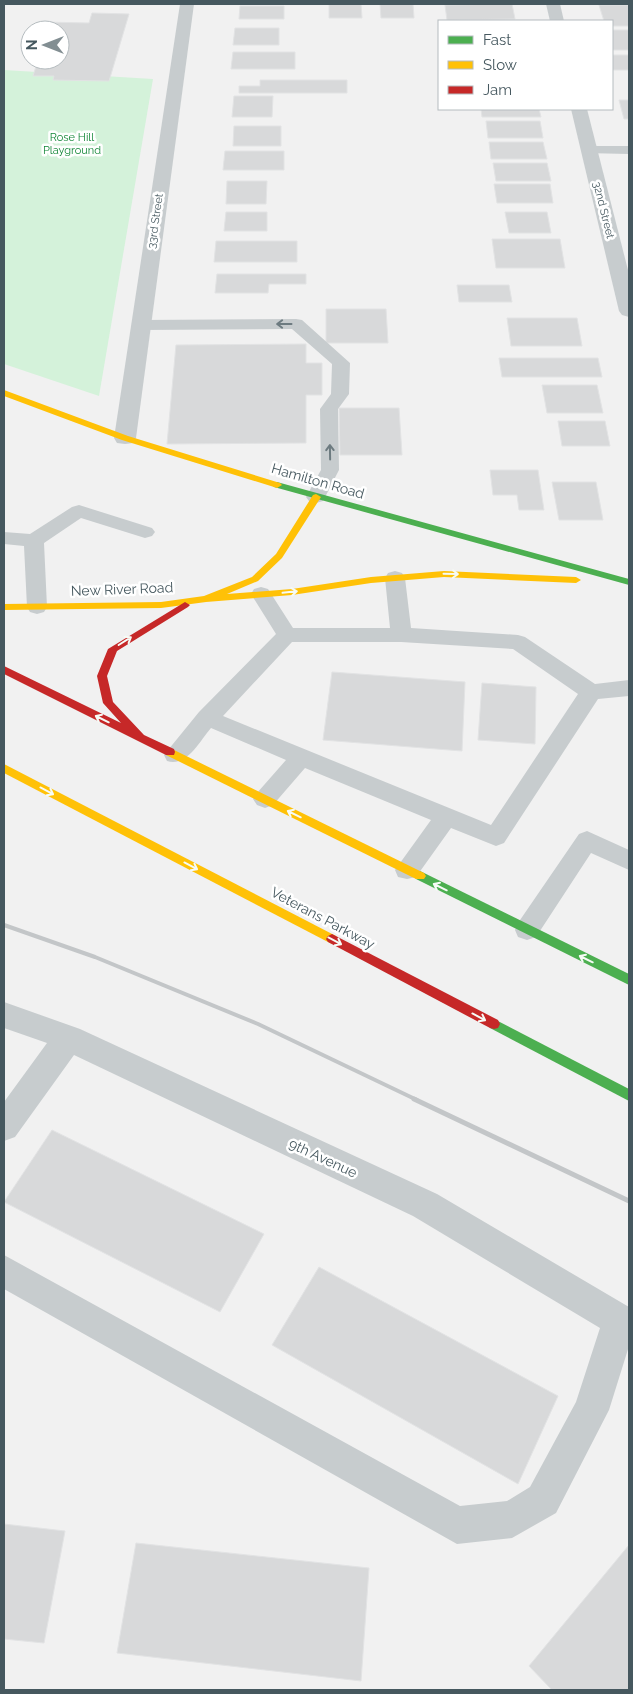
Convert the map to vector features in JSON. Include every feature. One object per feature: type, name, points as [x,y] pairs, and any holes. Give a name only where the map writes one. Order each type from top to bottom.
[{"type":"street","name":"33rd Street","points":[[125,438],[187,4]]},
{"type":"street","points":[[553,4],[557,20]]},
{"type":"street","name":"32nd Street","points":[[579,110],[629,311]]},
{"type":"street","name":"Hamilton Road","points":[[4,393],[125,438],[316,497],[629,583]]},
{"type":"street","name":"New River Road","points":[[4,607],[161,605],[206,599],[255,579],[279,556],[316,497]]},
{"type":"street","points":[[206,599],[444,574],[629,583]]},
{"type":"street","points":[[141,738],[108,703],[102,676],[113,649],[192,601]]},
{"type":"street","points":[[4,670],[629,980]]},
{"type":"street","name":"Veterans Parkway","points":[[4,768],[629,1095]]},
{"type":"street","name":"9th Avenue","points":[[4,1016],[69,1038],[425,1205],[625,1323]]},
{"type":"street","points":[[4,1127],[69,1038]]},
{"type":"street","points":[[4,1271],[457,1525],[512,1520],[543,1500],[591,1410],[625,1323]]},
{"type":"lane","points":[[589,150],[629,150]]},
{"type":"lane","points":[[141,324],[296,324],[340,363],[340,394],[329,409],[330,470],[316,497]]},
{"type":"lane","points":[[4,538],[34,540],[79,511],[145,532]]},
{"type":"lane","points":[[34,540],[37,607]]},
{"type":"lane","points":[[396,578],[401,635]]},
{"type":"lane","points":[[260,594],[287,635]]},
{"type":"lane","points":[[175,755],[207,718],[287,635],[401,635],[518,642],[591,692],[629,688]]},
{"type":"lane","points":[[207,718],[496,837],[591,692]]},
{"type":"lane","points":[[264,800],[301,757]]},
{"type":"lane","points":[[407,870],[447,816]]},
{"type":"lane","points":[[527,930],[587,840],[629,861]]},
{"type":"green space","name":"Rose Hill Playground","points":[[4,70],[153,79],[99,396],[4,364]]},
{"type":"building","points":[[329,4],[361,4],[362,18],[329,18]]},
{"type":"building","points":[[380,4],[413,4],[414,18],[381,18]]},
{"type":"building","points":[[512,4],[515,19],[447,20],[445,5]]},
{"type":"building","points":[[599,5],[629,5],[629,26],[613,26],[613,20],[604,20]]},
{"type":"building","points":[[240,6],[284,6],[284,19],[239,19]]},
{"type":"building","points":[[92,13],[129,14],[109,81],[53,80],[54,76],[33,76],[35,70],[70,70],[70,23],[89,23]]},
{"type":"building","points":[[235,28],[279,28],[279,45],[233,45]]},
{"type":"building","points":[[613,30],[629,30],[629,50],[613,50]]},
{"type":"building","points":[[233,52],[295,52],[295,69],[231,69]]},
{"type":"building","points":[[613,55],[629,55],[629,70],[613,70]]},
{"type":"building","points":[[260,80],[347,80],[347,93],[239,93],[239,86],[260,86]]},
{"type":"building","points":[[234,96],[273,96],[272,117],[232,117]]},
{"type":"building","points":[[619,100],[629,100],[629,119],[624,119]]},
{"type":"building","points":[[481,110],[539,110],[541,117],[482,117]]},
{"type":"building","points":[[486,121],[540,121],[543,138],[488,138]]},
{"type":"building","points":[[234,126],[281,126],[281,146],[233,146]]},
{"type":"building","points":[[489,142],[543,142],[547,159],[491,159]]},
{"type":"building","points":[[225,151],[284,151],[284,170],[223,170]]},
{"type":"building","points":[[493,163],[547,163],[551,181],[496,181]]},
{"type":"building","points":[[227,181],[267,181],[266,204],[226,204]]},
{"type":"building","points":[[494,184],[550,184],[553,203],[497,203]]},
{"type":"building","points":[[226,212],[267,212],[267,231],[224,231]]},
{"type":"building","points":[[505,212],[547,212],[551,233],[509,233]]},
{"type":"building","points":[[492,239],[560,239],[565,268],[496,268]]},
{"type":"building","points":[[216,241],[297,241],[297,262],[214,262]]},
{"type":"building","points":[[217,274],[306,274],[306,284],[269,284],[268,293],[215,293]]},
{"type":"building","points":[[457,285],[509,285],[512,302],[459,302]]},
{"type":"building","points":[[326,309],[386,309],[388,343],[326,343]]},
{"type":"building","points":[[507,318],[577,318],[582,346],[511,346]]},
{"type":"building","points":[[306,344],[306,363],[322,363],[322,395],[306,395],[306,443],[167,444],[176,345]]},
{"type":"building","points":[[499,358],[598,358],[602,377],[502,377]]},
{"type":"building","points":[[542,385],[597,385],[603,413],[547,413]]},
{"type":"building","points":[[339,408],[399,408],[402,455],[340,455]]},
{"type":"building","points":[[558,421],[605,421],[610,446],[562,446]]},
{"type":"building","points":[[490,470],[538,470],[544,510],[519,510],[517,495],[493,495]]},
{"type":"building","points":[[552,482],[596,482],[603,520],[559,520]]},
{"type":"building","points":[[332,672],[465,682],[462,751],[323,740]]},
{"type":"building","points":[[482,683],[536,687],[535,744],[478,740]]},
{"type":"building","points":[[52,1130],[264,1234],[220,1312],[4,1202]]},
{"type":"building","points":[[319,1267],[558,1396],[518,1484],[272,1345]]},
{"type":"building","points":[[4,1524],[65,1531],[44,1643],[4,1639]]},
{"type":"building","points":[[136,1543],[369,1568],[361,1681],[117,1653]]},
{"type":"building","points":[[629,1545],[629,1690],[552,1690],[529,1666]]},
{"type":"railway","points":[[4,925],[95,957],[258,1024],[417,1100]]},
{"type":"railway","points":[[414,1099],[629,1201]]},
{"type":"traffic: fast","points":[[277,485],[629,582]]},
{"type":"traffic: fast","points":[[420,876],[629,980]]},
{"type":"traffic: fast","points":[[494,1024],[629,1095]]},
{"type":"traffic: slow","points":[[4,393],[125,438],[277,485]]},
{"type":"traffic: slow","points":[[4,607],[161,605],[206,599],[255,579],[279,556],[316,497]]},
{"type":"traffic: slow","points":[[206,599],[292,592],[371,580],[444,574],[576,580]]},
{"type":"traffic: slow","points":[[170,752],[420,876]]},
{"type":"traffic: slow","points":[[4,768],[332,939]]},
{"type":"traffic: jam","points":[[141,738],[108,703],[102,676],[113,649],[185,605]]},
{"type":"traffic: jam","points":[[4,670],[170,752]]},
{"type":"traffic: jam","points":[[332,939],[494,1024]]}]
